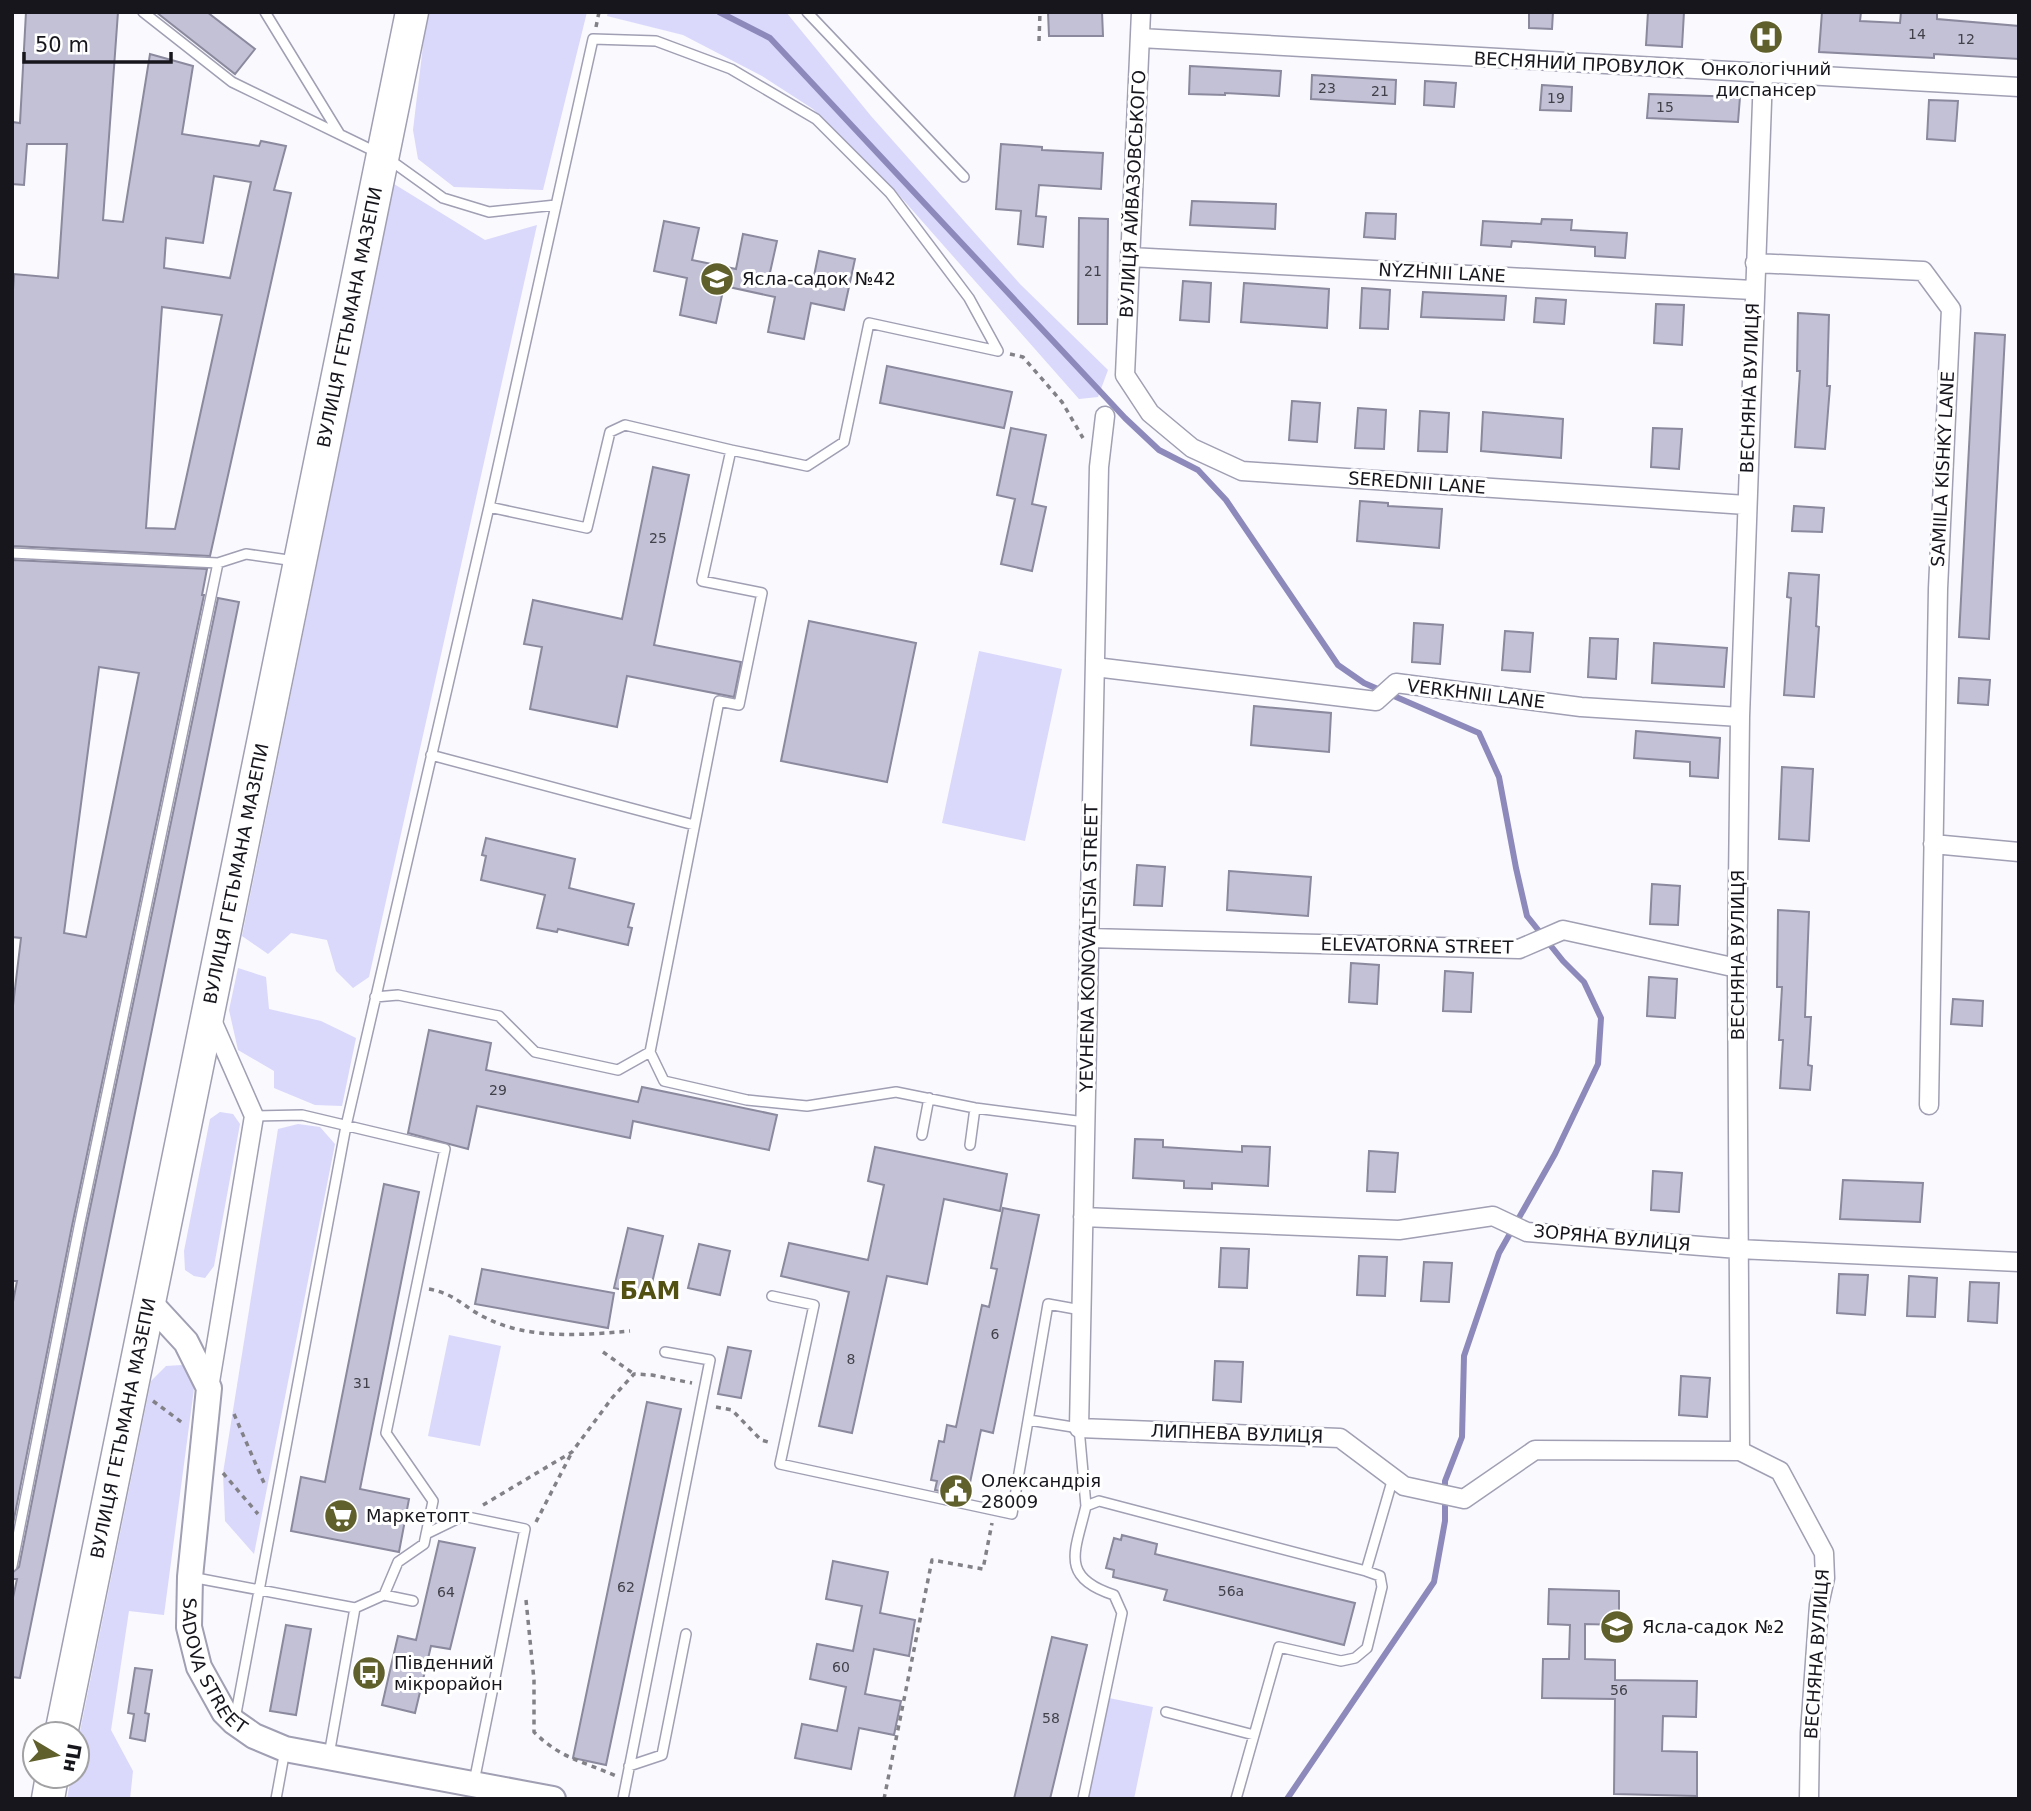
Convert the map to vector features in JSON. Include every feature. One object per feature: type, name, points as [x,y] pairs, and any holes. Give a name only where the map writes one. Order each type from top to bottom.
[{"type":"highway","name":"ВУЛИЦЯ ГЕТЬМАНА МАЗЕПИ","points":[[64,1720],[411,16]]},
{"type":"street","name":"ВУЛИЦЯ АЙВАЗОВСЬКОГО","points":[[1125,376],[1141,12]]},
{"type":"street","name":"ВЕСНЯНИЙ ПРОВУЛОК","points":[[1140,38],[2019,87]]},
{"type":"street","name":"ВЕСНЯНА ВУЛИЦЯ","points":[[1763,74],[1753,290],[1740,717],[1737,968],[1740,1451],[1780,1471],[1824,1553],[1825,1578],[1819,1605],[1810,1733],[1809,1799]]},
{"type":"street","name":"NYZHNII LANE","points":[[1130,257],[1753,290]]},
{"type":"street","name":"SAMIILA KISHKY LANE","points":[[1755,263],[1923,271],[1951,309],[1937,589],[1930,1105]]},
{"type":"street","name":"SEREDNII LANE","points":[[1125,376],[1150,413],[1192,448],[1242,471],[1746,505]]},
{"type":"street","name":"YEVHENA KONOVALTSIA STREET","points":[[1079,1428],[1099,467],[1105,416]]},
{"type":"street","name":"VERKHNII LANE","points":[[1095,667],[1376,701],[1396,683],[1581,707],[1740,717]]},
{"type":"street","points":[[1933,844],[2019,852]]},
{"type":"street","name":"ELEVATORNA STREET","points":[[1089,938],[1519,949],[1563,930],[1737,968]]},
{"type":"street","points":[[209,1013],[254,1115],[209,1388]]},
{"type":"street","name":"ЗОРЯНА ВУЛИЦЯ","points":[[1083,1217],[1399,1230],[1493,1216],[1527,1232],[1738,1249],[2019,1262]]},
{"type":"street","points":[[150,1303],[186,1342],[209,1388]]},
{"type":"street","name":"SADOVA STREET","points":[[209,1388],[190,1577],[189,1627],[199,1667],[224,1712],[254,1736],[285,1749],[552,1799]]},
{"type":"street","name":"ЛИПНЕВА ВУЛИЦЯ","points":[[1079,1428],[1340,1438],[1398,1482],[1464,1499],[1535,1450],[1740,1451]]},
{"type":"lane","points":[[143,12],[232,82],[383,156],[443,198],[489,212],[556,205]]},
{"type":"lane","points":[[265,12],[340,135]]},
{"type":"lane","points":[[807,12],[964,177]]},
{"type":"lane","points":[[234,1722],[346,1126],[489,507],[593,39],[656,41],[731,69],[816,120],[890,194],[969,298],[999,351]]},
{"type":"lane","points":[[489,507],[587,528],[610,432],[625,425],[807,466],[844,442],[869,323],[999,351]]},
{"type":"lane","points":[[732,450],[702,581],[762,593],[739,705],[719,701],[694,825],[650,1052],[664,1082],[747,1100],[807,1106],[896,1092],[975,1108],[1086,1122]]},
{"type":"lane","points":[[12,553],[218,563],[246,554],[300,561]]},
{"type":"lane","points":[[12,1566],[82,1213],[218,563]]},
{"type":"lane","points":[[431,755],[694,825]]},
{"type":"lane","points":[[375,998],[398,995],[499,1016],[535,1052],[618,1070],[650,1052]]},
{"type":"lane","points":[[922,1135],[929,1098]]},
{"type":"lane","points":[[970,1145],[975,1108]]},
{"type":"lane","points":[[254,1115],[302,1115],[445,1149],[386,1433],[433,1501],[424,1544],[398,1562],[384,1595]]},
{"type":"lane","points":[[772,1296],[814,1305],[780,1464],[1012,1514],[1048,1304],[1081,1310]]},
{"type":"lane","points":[[622,1799],[710,1360],[665,1352]]},
{"type":"lane","points":[[1029,1420],[1079,1428],[1086,1506],[1073,1560],[1079,1575],[1093,1588],[1114,1595],[1122,1613],[1083,1799]]},
{"type":"lane","points":[[1366,1571],[1398,1482]]},
{"type":"lane","points":[[1086,1506],[1099,1501],[1380,1576],[1382,1587],[1367,1648],[1355,1658],[1341,1661],[1279,1647],[1236,1799]]},
{"type":"lane","points":[[426,1534],[463,1516],[525,1530],[473,1784]]},
{"type":"lane","points":[[190,1577],[355,1608],[384,1595],[413,1601]]},
{"type":"lane","points":[[329,1757],[355,1608]]},
{"type":"lane","points":[[629,1766],[662,1755],[686,1634]]},
{"type":"lane","points":[[1166,1712],[1254,1735]]},
{"type":"lane","points":[[276,1799],[285,1749]]},
{"type":"path","points":[[1039,41],[1040,12]]},
{"type":"path","points":[[999,351],[1023,357],[1062,402],[1099,467]]},
{"type":"path","points":[[416,1287],[445,1292],[485,1318],[522,1331],[630,1331]]},
{"type":"path","points":[[603,1352],[634,1374],[705,1386]]},
{"type":"path","points":[[525,1530],[532,1530],[572,1452],[612,1398],[634,1374]]},
{"type":"path","points":[[147,1396],[188,1427]]},
{"type":"path","points":[[702,1405],[732,1410],[761,1440],[784,1447]]},
{"type":"path","points":[[234,1414],[265,1490]]},
{"type":"path","points":[[463,1516],[572,1452]]},
{"type":"path","points":[[223,1473],[261,1517]]},
{"type":"path","points":[[884,1799],[932,1560],[983,1569],[994,1510]]},
{"type":"path","points":[[517,1568],[525,1585],[534,1680],[534,1732],[547,1745],[584,1765],[616,1776],[625,1786]]},
{"type":"shaded area","points":[[427,12],[587,12],[543,190],[454,187],[418,159],[413,130]]},
{"type":"shaded area","points":[[608,12],[786,12],[871,116],[1020,284],[1108,370],[1098,397],[1079,399],[899,195],[813,109],[762,76],[683,35],[607,16]]},
{"type":"shaded area","points":[[394,184],[485,240],[537,225],[369,977],[353,988],[336,971],[327,940],[291,933],[268,954],[242,936]]},
{"type":"shaded area","points":[[979,651],[1062,669],[1025,841],[942,823]]},
{"type":"shaded area","points":[[238,968],[266,977],[269,1009],[321,1021],[356,1038],[342,1106],[315,1105],[274,1088],[274,1071],[238,1050],[229,1010]]},
{"type":"shaded area","points":[[220,1112],[233,1114],[240,1124],[214,1266],[205,1278],[194,1276],[185,1270],[184,1251],[210,1119]]},
{"type":"shaded area","points":[[298,1124],[320,1127],[335,1144],[254,1554],[225,1521],[223,1473],[278,1129]]},
{"type":"shaded area","points":[[449,1335],[501,1346],[480,1446],[428,1436]]},
{"type":"shaded area","points":[[182,1365],[195,1381],[164,1615],[129,1611],[111,1730],[133,1771],[130,1799],[67,1799],[69,1790],[91,1790],[91,1720],[82,1720],[151,1381],[166,1366]]},
{"type":"shaded area","points":[[1109,1698],[1153,1707],[1134,1799],[1087,1799]]},
{"type":"building","points":[[26,12],[118,12],[103,220],[123,222],[150,54],[193,66],[182,134],[259,146],[261,141],[286,146],[274,190],[291,193],[210,556],[12,546],[14,274],[58,278],[67,144],[27,144],[24,185],[12,184],[12,122],[20,123]],"holes":[[[214,176],[251,182],[230,278],[164,268],[166,238],[203,243]],[[162,307],[222,315],[175,529],[146,528]]]},
{"type":"building","points":[[156,12],[207,12],[255,49],[235,74]]},
{"type":"building","points":[[1048,12],[1102,12],[1103,36],[1049,36]]},
{"type":"building","points":[[1529,12],[1553,12],[1552,29],[1529,28]]},
{"type":"building","points":[[1648,12],[1684,12],[1682,47],[1646,45]]},
{"type":"building","points":[[1822,12],[1861,12],[1860,21],[1900,23],[1901,12],[1937,12],[1937,19],[2019,26],[2019,59],[1819,52]]},
{"type":"building","points":[[1190,66],[1281,71],[1279,96],[1189,94]]},
{"type":"building","points":[[1312,75],[1396,80],[1395,104],[1311,99]]},
{"type":"building","points":[[1425,81],[1456,83],[1454,107],[1424,105]]},
{"type":"building","points":[[1542,85],[1572,87],[1571,111],[1540,110]]},
{"type":"building","points":[[1649,94],[1740,97],[1738,122],[1647,118]]},
{"type":"building","points":[[1929,100],[1958,101],[1955,141],[1927,139]]},
{"type":"building","points":[[1001,144],[1042,147],[1042,150],[1103,153],[1101,189],[1039,185],[1036,216],[1046,217],[1043,247],[1018,244],[1021,211],[996,209]]},
{"type":"building","points":[[1192,201],[1276,204],[1275,229],[1190,225]]},
{"type":"building","points":[[1366,213],[1396,214],[1395,239],[1364,237]]},
{"type":"building","points":[[1079,218],[1108,219],[1107,324],[1078,324]]},
{"type":"building","points":[[1542,219],[1572,220],[1571,230],[1627,233],[1625,258],[1595,256],[1595,247],[1512,241],[1511,247],[1481,245],[1483,221],[1541,224]]},
{"type":"building","points":[[664,221],[699,228],[692,260],[736,269],[743,234],[777,241],[769,277],[812,286],[819,251],[855,259],[844,310],[811,303],[804,339],[768,332],[775,297],[724,286],[716,323],[680,315],[687,278],[654,271]]},
{"type":"building","points":[[1183,281],[1211,283],[1209,322],[1180,320]]},
{"type":"building","points":[[1244,283],[1329,289],[1327,328],[1241,322]]},
{"type":"building","points":[[1362,288],[1390,290],[1388,329],[1360,328]]},
{"type":"building","points":[[1423,292],[1506,296],[1504,320],[1421,317]]},
{"type":"building","points":[[1536,298],[1566,300],[1564,324],[1534,322]]},
{"type":"building","points":[[1656,304],[1684,305],[1682,345],[1654,343]]},
{"type":"building","points":[[1798,313],[1829,315],[1827,386],[1830,386],[1825,449],[1795,447],[1800,371],[1797,371]]},
{"type":"building","points":[[1975,333],[2005,335],[1989,639],[1959,637]]},
{"type":"building","points":[[887,366],[1012,392],[1004,428],[880,403]]},
{"type":"building","points":[[1292,401],[1320,403],[1317,442],[1289,440]]},
{"type":"building","points":[[1358,408],[1386,410],[1384,449],[1355,448]]},
{"type":"building","points":[[1420,411],[1449,413],[1447,452],[1418,451]]},
{"type":"building","points":[[1483,412],[1563,419],[1561,458],[1481,451]]},
{"type":"building","points":[[1011,428],[1046,435],[1032,504],[1046,507],[1032,571],[1001,564],[1015,499],[997,495]]},
{"type":"building","points":[[1653,428],[1682,429],[1679,469],[1651,467]]},
{"type":"building","points":[[653,467],[689,475],[654,645],[741,662],[734,697],[627,676],[617,727],[530,709],[542,647],[524,644],[533,600],[622,619]]},
{"type":"building","points":[[1360,501],[1388,503],[1388,506],[1442,509],[1439,548],[1357,541]]},
{"type":"building","points":[[1794,506],[1824,508],[1822,532],[1792,531]]},
{"type":"building","points":[[12,560],[207,569],[204,595],[72,1226],[12,1529],[12,1307],[17,1281],[12,1281],[12,1014],[21,938],[12,937]],"holes":[[[99,667],[139,673],[86,937],[64,933]]]},
{"type":"building","points":[[1789,573],[1819,575],[1816,626],[1819,627],[1814,697],[1784,695],[1791,598],[1787,597]]},
{"type":"building","points":[[218,598],[239,602],[20,1678],[12,1677],[12,1602],[17,1579],[12,1579],[12,1573],[19,1567],[86,1228]]},
{"type":"building","points":[[809,621],[916,643],[887,782],[781,761]]},
{"type":"building","points":[[1414,623],[1443,625],[1440,664],[1412,662]]},
{"type":"building","points":[[1505,631],[1533,633],[1530,672],[1502,670]]},
{"type":"building","points":[[1590,638],[1618,639],[1616,679],[1588,677]]},
{"type":"building","points":[[1654,643],[1727,648],[1724,687],[1652,683]]},
{"type":"building","points":[[1959,678],[1990,680],[1988,705],[1958,703]]},
{"type":"building","points":[[1254,706],[1331,713],[1329,752],[1251,745]]},
{"type":"building","points":[[1636,731],[1720,738],[1718,778],[1690,776],[1690,762],[1634,758]]},
{"type":"building","points":[[1782,767],[1813,769],[1809,841],[1779,839]]},
{"type":"building","points":[[486,838],[575,859],[569,888],[634,904],[628,927],[632,928],[628,945],[558,929],[557,932],[537,928],[545,895],[481,880],[486,856],[482,855]]},
{"type":"building","points":[[1137,865],[1165,867],[1162,906],[1134,905]]},
{"type":"building","points":[[1229,871],[1311,877],[1308,916],[1227,910]]},
{"type":"building","points":[[1652,884],[1680,886],[1678,925],[1650,924]]},
{"type":"building","points":[[1778,910],[1809,912],[1805,1017],[1811,1017],[1808,1065],[1812,1066],[1810,1090],[1780,1088],[1783,1040],[1779,1040],[1782,987],[1777,987]]},
{"type":"building","points":[[1351,963],[1379,965],[1377,1004],[1349,1002]]},
{"type":"building","points":[[1445,971],[1473,973],[1471,1012],[1443,1011]]},
{"type":"building","points":[[1649,977],[1677,979],[1675,1018],[1647,1016]]},
{"type":"building","points":[[1953,999],[1983,1001],[1982,1026],[1951,1024]]},
{"type":"building","points":[[429,1030],[491,1043],[486,1070],[638,1102],[642,1087],[777,1115],[769,1150],[633,1121],[630,1138],[477,1106],[468,1149],[408,1133]]},
{"type":"building","points":[[1135,1139],[1163,1140],[1163,1147],[1242,1152],[1242,1146],[1270,1147],[1268,1186],[1212,1183],[1212,1189],[1184,1188],[1184,1181],[1133,1178]]},
{"type":"building","points":[[875,1147],[1007,1174],[1000,1211],[944,1199],[927,1284],[887,1276],[852,1433],[819,1426],[849,1292],[781,1276],[789,1243],[868,1260],[884,1185],[868,1181]]},
{"type":"building","points":[[1369,1151],[1398,1153],[1395,1192],[1367,1191]]},
{"type":"building","points":[[1653,1171],[1682,1173],[1679,1212],[1651,1210]]},
{"type":"building","points":[[1843,1180],[1923,1183],[1920,1222],[1840,1219]]},
{"type":"building","points":[[384,1184],[419,1192],[360,1489],[409,1499],[399,1552],[291,1531],[301,1477],[325,1482]]},
{"type":"building","points":[[1003,1208],[1039,1215],[993,1433],[981,1430],[967,1497],[935,1490],[937,1481],[931,1480],[939,1441],[944,1442],[947,1425],[956,1427],[982,1305],[989,1307],[997,1269],[991,1268]]},
{"type":"building","points":[[628,1228],[663,1236],[649,1296],[614,1288]]},
{"type":"building","points":[[699,1244],[730,1251],[720,1295],[688,1288]]},
{"type":"building","points":[[1221,1248],[1249,1249],[1247,1288],[1219,1287]]},
{"type":"building","points":[[1359,1256],[1387,1257],[1385,1296],[1357,1295]]},
{"type":"building","points":[[1424,1262],[1452,1263],[1449,1302],[1421,1301]]},
{"type":"building","points":[[482,1269],[614,1293],[608,1328],[475,1304]]},
{"type":"building","points":[[1839,1274],[1868,1275],[1865,1315],[1837,1313]]},
{"type":"building","points":[[1909,1276],[1937,1278],[1935,1317],[1907,1316]]},
{"type":"building","points":[[1970,1282],[1999,1283],[1997,1323],[1968,1321]]},
{"type":"building","points":[[728,1347],[751,1351],[741,1398],[718,1394]]},
{"type":"building","points":[[1215,1361],[1243,1362],[1241,1402],[1213,1400]]},
{"type":"building","points":[[1681,1376],[1710,1378],[1707,1417],[1679,1415]]},
{"type":"building","points":[[647,1402],[681,1409],[606,1765],[573,1758]]},
{"type":"building","points":[[1122,1535],[1157,1544],[1155,1554],[1355,1603],[1344,1645],[1164,1600],[1167,1590],[1113,1577],[1114,1570],[1106,1568],[1114,1538],[1121,1540]]},
{"type":"building","points":[[439,1541],[475,1548],[450,1649],[431,1646],[415,1713],[382,1705],[398,1636],[416,1640]]},
{"type":"building","points":[[833,1561],[888,1572],[880,1613],[915,1620],[909,1656],[874,1649],[865,1694],[901,1701],[894,1735],[859,1728],[851,1769],[795,1758],[802,1724],[837,1731],[846,1687],[810,1679],[817,1644],[853,1651],[862,1606],[826,1599]]},
{"type":"building","points":[[1549,1589],[1619,1591],[1619,1625],[1585,1624],[1585,1659],[1615,1660],[1615,1680],[1697,1681],[1696,1717],[1663,1716],[1662,1751],[1697,1752],[1697,1796],[1614,1794],[1615,1699],[1542,1698],[1543,1659],[1569,1659],[1570,1625],[1548,1624]]},
{"type":"building","points":[[286,1625],[311,1629],[296,1715],[270,1711]]},
{"type":"building","points":[[1052,1637],[1087,1645],[1050,1799],[1014,1799]]},
{"type":"building","points":[[135,1668],[152,1670],[145,1713],[149,1714],[145,1741],[130,1738],[134,1714],[128,1713]]},
{"type":"waterway","points":[[719,12],[770,38],[1125,418],[1159,450],[1198,470],[1226,500],[1338,665],[1364,683],[1479,733],[1499,777],[1527,916],[1563,961],[1584,982],[1601,1018],[1598,1064],[1555,1154],[1499,1253],[1464,1356],[1462,1437],[1445,1481],[1445,1521],[1434,1582],[1287,1799]]},
{"type":"place","name":"Онкологічний диспансер","points":[[1766,37]]},
{"type":"place","name":"Ясла-садок №42","points":[[717,279]]},
{"type":"place","name":"Олександрія 28009","points":[[956,1491]]},
{"type":"place","name":"Маркетопт","points":[[341,1516]]},
{"type":"place","name":"Ясла-садок №2","points":[[1617,1627]]},
{"type":"place","name":"Південний мікрорайон","points":[[369,1673]]},
{"type":"district","name":"БАМ","points":[[650,1291]]}]
